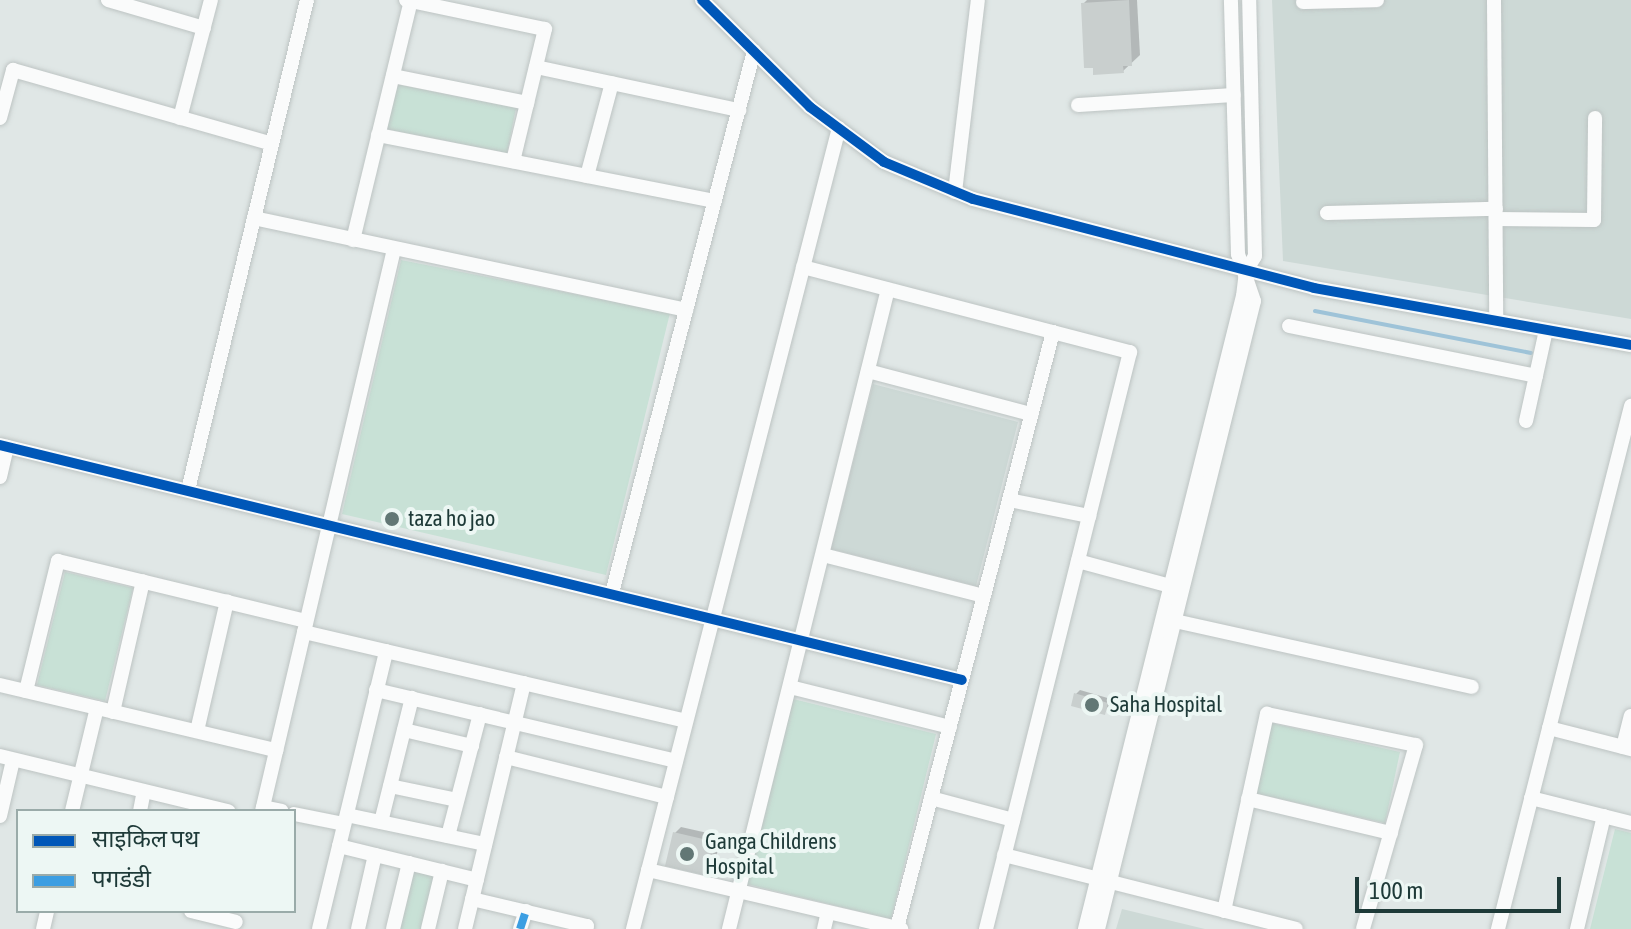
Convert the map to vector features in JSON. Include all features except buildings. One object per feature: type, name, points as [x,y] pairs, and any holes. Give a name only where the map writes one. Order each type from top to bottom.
[{"type":"street","points":[[180,118],[211,0]]},
{"type":"street","points":[[188,490],[307,0]]},
{"type":"street","points":[[353,240],[409,0],[545,29],[513,161]]},
{"type":"street","points":[[702,0],[717,7],[754,51],[810,107],[884,162],[955,192],[1314,288],[1631,345]]},
{"type":"street","points":[[955,192],[978,0]]},
{"type":"street","points":[[1098,929],[1104,881],[1177,588],[1254,301],[1238,254],[1231,0]]},
{"type":"street","points":[[1246,271],[1255,256],[1249,0]]},
{"type":"street","points":[[1303,2],[1377,0]]},
{"type":"street","points":[[1494,0],[1496,321]]},
{"type":"street","points":[[116,1],[204,28]]},
{"type":"street","points":[[612,593],[754,51]]},
{"type":"street","points":[[536,67],[739,110]]},
{"type":"street","points":[[0,118],[13,70],[272,144]]},
{"type":"street","points":[[393,76],[527,103]]},
{"type":"street","points":[[587,176],[612,83]]},
{"type":"street","points":[[1078,105],[1234,95]]},
{"type":"street","points":[[1327,213],[1496,214],[1594,220],[1595,118]]},
{"type":"street","points":[[633,929],[839,128]]},
{"type":"street","points":[[378,135],[715,201]]},
{"type":"street","points":[[254,218],[686,310]]},
{"type":"street","points":[[262,809],[394,249]]},
{"type":"street","points":[[803,267],[1130,352],[986,929]]},
{"type":"street","points":[[729,929],[888,289]]},
{"type":"street","points":[[1289,326],[1536,376]]},
{"type":"street","points":[[1526,421],[1546,330]]},
{"type":"street","points":[[648,870],[828,912],[863,925],[899,929],[1053,332]]},
{"type":"street","points":[[868,371],[1031,414]]},
{"type":"street","points":[[1498,929],[1631,406]]},
{"type":"street","points":[[0,477],[4,446],[962,680]]},
{"type":"street","points":[[1009,500],[1089,516]]},
{"type":"street","points":[[823,555],[984,596]]},
{"type":"street","points":[[26,691],[58,561],[227,601],[386,651],[686,721]]},
{"type":"street","points":[[1078,561],[1177,588]]},
{"type":"street","points":[[113,712],[143,581]]},
{"type":"street","points":[[1085,929],[1104,881],[1175,621],[1177,588]]},
{"type":"street","points":[[197,731],[227,601]]},
{"type":"street","points":[[1175,621],[1472,687]]},
{"type":"street","points":[[319,929],[386,651]]},
{"type":"street","points":[[465,929],[524,683]]},
{"type":"street","points":[[0,685],[276,750]]},
{"type":"street","points":[[790,687],[950,727]]},
{"type":"street","points":[[376,690],[676,761]]},
{"type":"street","points":[[381,822],[412,698]]},
{"type":"street","points":[[72,809],[97,708]]},
{"type":"street","points":[[448,836],[480,714]]},
{"type":"street","points":[[1224,911],[1267,714],[1416,745],[1363,929]]},
{"type":"street","points":[[1549,728],[1627,748],[1631,716]]},
{"type":"street","points":[[404,730],[472,746]]},
{"type":"street","points":[[506,757],[667,797]]},
{"type":"street","points":[[0,816],[7,758],[220,809]]},
{"type":"street","points":[[390,786],[457,800]]},
{"type":"street","points":[[140,809],[144,791]]},
{"type":"street","points":[[931,798],[1013,820]]},
{"type":"street","points":[[1531,798],[1631,823]]},
{"type":"street","points":[[1248,799],[1391,833]]},
{"type":"street","points":[[296,814],[381,822],[485,844]]},
{"type":"street","points":[[1577,929],[1604,816]]},
{"type":"street","points":[[339,846],[477,880]]},
{"type":"street","points":[[358,929],[375,855]]},
{"type":"street","points":[[1004,855],[1296,929]]},
{"type":"street","points":[[393,929],[409,863]]},
{"type":"street","points":[[428,929],[442,871]]},
{"type":"street","points":[[472,899],[587,926],[586,929]]},
{"type":"street","points":[[520,929],[526,911]]},
{"type":"street","points":[[824,929],[828,912]]},
{"type":"street","points":[[200,913],[236,921]]},
{"type":"shaded area","points":[[1272,0],[1631,0],[1631,319],[1283,261]]},
{"type":"shaded area","points":[[873,384],[1018,422],[976,586],[831,549]]},
{"type":"shaded area","points":[[1122,909],[1205,929],[1116,929]]},
{"type":"green space","points":[[395,84],[516,108],[507,153],[386,129]]},
{"type":"green space","points":[[401,260],[670,313],[606,575],[342,514]]},
{"type":"green space","points":[[65,572],[133,588],[105,701],[37,685]]},
{"type":"green space","points":[[793,699],[936,734],[891,919],[747,884]]},
{"type":"green space","points":[[1271,723],[1400,752],[1385,823],[1255,793]]},
{"type":"green space","points":[[1615,829],[1631,833],[1631,929],[1590,929]]},
{"type":"green space","points":[[413,868],[437,873],[424,929],[398,929]]},
{"type":"waterway","points":[[1315,311],[1531,353]]},
{"type":"marked path","points":[[520,929],[526,911]]},
{"type":"cycle path","points":[[702,0],[810,107],[884,162],[973,199],[1314,288],[1631,345]]},
{"type":"cycle path","points":[[0,445],[962,680]]},
{"type":"place","name":"taza ho jao","points":[[392,519]]},
{"type":"place","name":"Saha Hospital","points":[[1092,705]]},
{"type":"place","name":"Ganga Childrens Hospital","points":[[687,854]]}]
